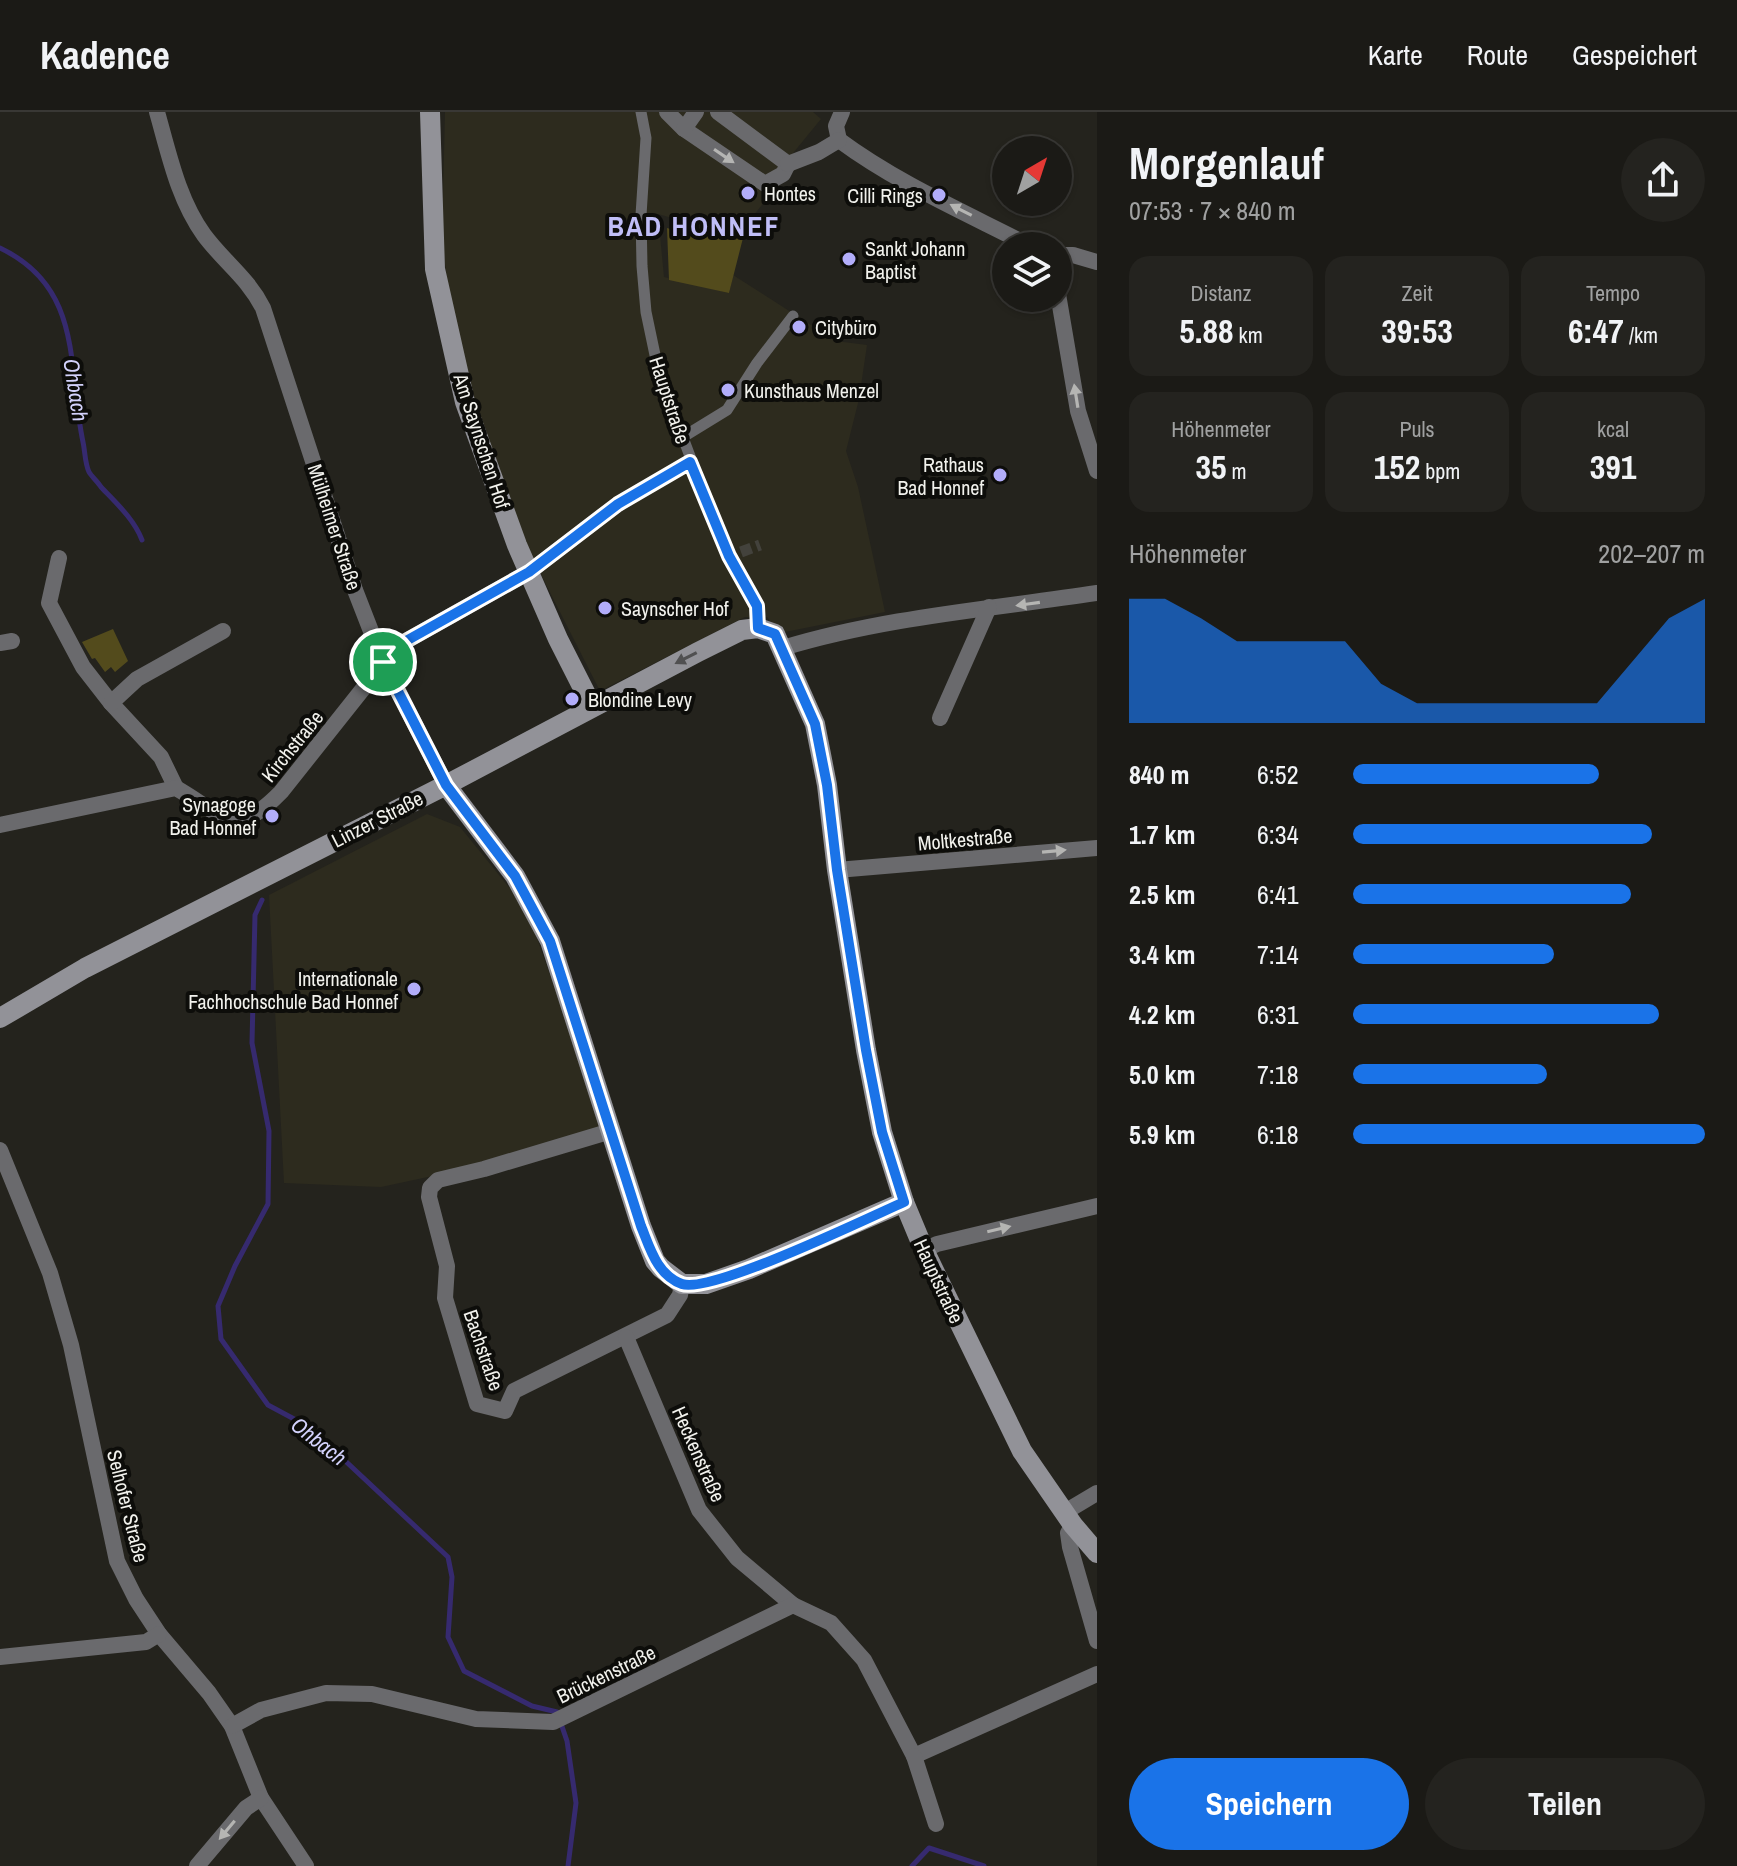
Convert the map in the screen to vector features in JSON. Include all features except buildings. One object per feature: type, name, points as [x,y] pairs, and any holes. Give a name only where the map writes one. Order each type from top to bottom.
[{"type":"main road","name":"Am Saynschen Hof","points":[[430,112],[435,269],[465,402],[529,572],[592,706]]},
{"type":"main road","name":"Hauptstraße","points":[[758,628],[775,634],[815,724],[882,1132],[904,1202],[924,1250],[1022,1451],[1069,1519],[1097,1553]]},
{"type":"main road","name":"Linzer Straße","points":[[0,1018],[85,968],[446,785],[592,706],[742,630],[758,628]]},
{"type":"main road","name":"Mülheimer Straße","points":[[446,785],[515,876],[550,941],[655,1261],[682,1284]]},
{"type":"main road","points":[[682,1284],[717,1281],[904,1202]]},
{"type":"street","name":"Mülheimer Straße","points":[[157,112],[180,192],[204,235],[252,287],[263,308],[355,590],[383,662],[446,785]]},
{"type":"street","name":"Hauptstraße","points":[[641,112],[646,138],[641,215],[646,312],[659,374],[690,462],[757,606],[758,628]]},
{"type":"street","points":[[667,112],[684,129],[765,184],[783,174],[788,164]]},
{"type":"street","points":[[684,129],[696,112]]},
{"type":"street","points":[[718,112],[788,164]]},
{"type":"street","points":[[842,112],[836,126],[839,140],[939,199],[1003,232]]},
{"type":"street","points":[[788,164],[839,140]]},
{"type":"street","points":[[1072,255],[1097,262]]},
{"type":"street","points":[[1061,312],[1078,411],[1097,471]]},
{"type":"street","points":[[683,437],[727,410],[757,363],[793,316]]},
{"type":"street","name":"Kirchstraße","points":[[176,788],[227,819],[242,821],[260,813],[290,781],[397,646],[529,572],[618,504],[690,462]]},
{"type":"street","points":[[0,825],[176,788],[161,757],[111,703],[83,667],[49,603],[59,558]]},
{"type":"street","points":[[783,648],[831,633],[958,611],[1097,593]]},
{"type":"street","points":[[940,718],[989,607]]},
{"type":"street","points":[[111,703],[137,679],[223,631]]},
{"type":"street","name":"Moltkestraße","points":[[837,870],[1097,848]]},
{"type":"street","name":"Bachstraße","points":[[611,1131],[438,1180],[430,1188],[429,1197],[447,1266],[445,1298],[477,1404],[505,1411],[514,1391],[626,1337]]},
{"type":"street","name":"Selhofer Straße","points":[[0,1150],[50,1273],[71,1345],[117,1561],[136,1599],[159,1634],[209,1693],[232,1726],[261,1798],[306,1866]]},
{"type":"street","points":[[924,1250],[937,1244],[1097,1206]]},
{"type":"street","points":[[626,1337],[667,1315],[680,1295],[682,1284]]},
{"type":"street","name":"Heckenstraße","points":[[626,1337],[699,1510],[737,1558],[793,1605]]},
{"type":"street","points":[[1097,1493],[1069,1519],[1068,1533],[1097,1641]]},
{"type":"street","points":[[793,1605],[831,1623],[864,1660],[914,1756],[936,1824]]},
{"type":"street","name":"Brückenstraße","points":[[232,1726],[261,1710],[326,1693],[372,1694],[476,1719],[559,1719],[793,1605]]},
{"type":"street","points":[[0,1657],[146,1642],[159,1634]]},
{"type":"street","points":[[914,1756],[1097,1674]]},
{"type":"street","points":[[197,1866],[246,1808],[261,1798]]},
{"type":"shaded area","points":[[445,112],[813,112],[821,119],[763,184],[773,191],[753,216],[743,238],[658,214],[664,277],[729,293],[733,275],[836,341],[867,345],[859,399],[846,451],[858,487],[885,612],[780,633],[767,617],[745,617],[600,691],[528,549],[492,457],[462,358],[442,242]]},
{"type":"shaded area","points":[[667,228],[700,238],[712,229],[743,238],[729,293],[669,280]]},
{"type":"shaded area","points":[[113,629],[128,661],[115,672],[111,667],[105,672],[95,658],[92,659],[82,642]]},
{"type":"shaded area","name":"Internationale Fachhochschule Bad Honnef","points":[[427,814],[460,827],[512,891],[532,924],[605,1131],[484,1165],[381,1187],[284,1183],[269,895]]},
{"type":"waterway","name":"Ohbach","points":[[0,248],[27,265],[46,285],[59,307],[72,358],[88,469],[129,518],[142,540]]},
{"type":"waterway","name":"Ohbach","points":[[262,900],[255,915],[252,1043],[269,1131],[268,1204],[218,1306],[221,1339],[268,1405],[309,1427],[448,1557],[452,1577],[448,1637],[464,1671],[532,1706],[557,1712],[567,1741],[576,1803],[568,1866]]},
{"type":"waterway","name":"Ohbach","points":[[912,1866],[929,1848],[984,1866]]},
{"type":"tunnel","points":[[741,552],[760,545]]},
{"type":"place","name":"Hontes","points":[[748,193]]},
{"type":"place","name":"Cilli Rings","points":[[939,195]]},
{"type":"place","name":"Sankt Johann Baptist","points":[[849,259]]},
{"type":"place","name":"Citybüro","points":[[799,327]]},
{"type":"place","name":"Kunsthaus Menzel","points":[[728,390]]},
{"type":"place","name":"Rathaus Bad Honnef","points":[[1000,475]]},
{"type":"place","name":"Saynscher Hof","points":[[605,608]]},
{"type":"place","name":"Blondine Levy","points":[[572,699]]},
{"type":"place","name":"Synagoge Bad Honnef","points":[[272,816]]},
{"type":"place","name":"Internationale Fachhochschule Bad Honnef","points":[[414,989]]},
{"type":"district","name":"BAD HONNEF","points":[[694,226]]},
{"type":"route","points":[[690,462],[729,556],[757,606],[758,628],[775,634],[815,724],[827,785],[837,870],[866,1050],[882,1132],[904,1202],[749,1269],[706,1284],[682,1284],[661,1268],[655,1261],[641,1226],[550,941],[515,876],[446,785],[383,662],[397,646],[529,572],[618,504],[690,462]]}]
